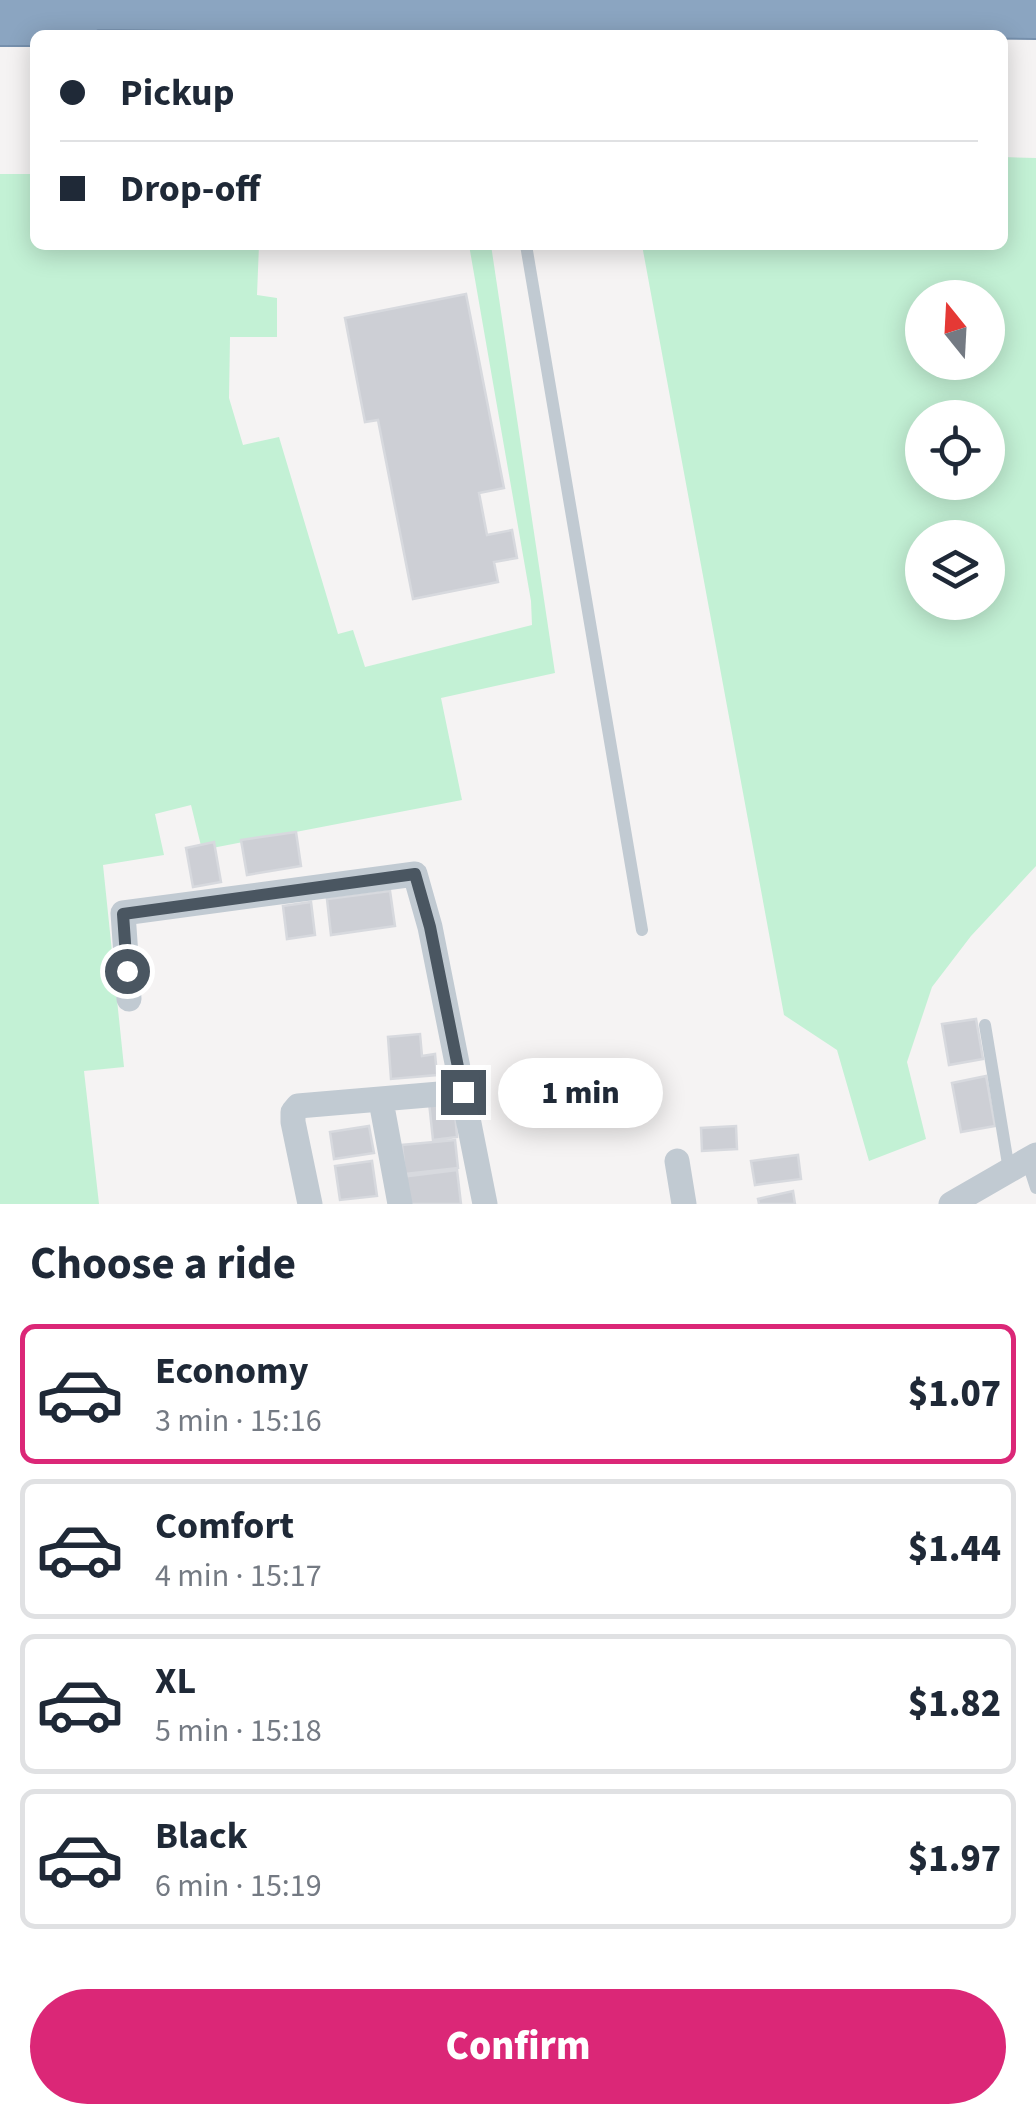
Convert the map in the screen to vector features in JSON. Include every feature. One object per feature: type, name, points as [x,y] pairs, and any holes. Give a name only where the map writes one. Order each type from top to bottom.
[{"type":"highway","points":[[0,22],[62,21],[88,2],[454,15],[821,6],[1036,14]]},
{"type":"street","points":[[129,999],[123,914],[415,874],[430,927],[485,1204]]},
{"type":"street","points":[[310,1204],[293,1112],[298,1106],[463,1092]]},
{"type":"street","points":[[382,1101],[400,1204]]},
{"type":"street","points":[[677,1161],[684,1204]]},
{"type":"street","points":[[950,1204],[1024,1161]]},
{"type":"lane","points":[[527,250],[642,930]]},
{"type":"lane","points":[[984,1026],[1024,1161],[1036,1188]]},
{"type":"green space","points":[[1008,157],[1036,158],[1036,866],[971,936],[932,987],[907,1062],[926,1139],[869,1161],[837,1050],[784,1015],[643,250],[1008,250]]},
{"type":"green space","points":[[0,174],[30,174],[30,250],[259,250],[257,295],[277,298],[277,337],[230,337],[229,398],[243,445],[279,437],[338,634],[353,630],[365,667],[532,625],[470,250],[492,250],[555,673],[441,698],[462,800],[202,850],[191,805],[155,814],[164,855],[103,865],[124,1067],[84,1071],[99,1204],[0,1204]]},
{"type":"building","points":[[466,294],[504,488],[479,493],[487,535],[512,530],[517,558],[494,562],[498,582],[413,599],[378,420],[365,422],[345,318]]},
{"type":"building","points":[[296,832],[301,866],[247,875],[241,840]]},
{"type":"building","points":[[214,842],[221,882],[193,887],[186,848]]},
{"type":"building","points":[[390,891],[395,926],[331,935],[327,899]]},
{"type":"building","points":[[311,902],[315,935],[287,939],[283,906]]},
{"type":"building","points":[[976,1019],[983,1059],[949,1065],[942,1024]]},
{"type":"building","points":[[420,1034],[422,1056],[435,1054],[437,1075],[391,1079],[388,1037]]},
{"type":"building","points":[[986,1076],[995,1126],[961,1132],[952,1083]]},
{"type":"building","points":[[454,1100],[457,1137],[433,1140],[429,1102]]},
{"type":"building","points":[[369,1126],[374,1153],[334,1159],[330,1132]]},
{"type":"building","points":[[736,1126],[737,1149],[702,1151],[701,1128]]},
{"type":"building","points":[[455,1140],[458,1168],[405,1174],[402,1145]]},
{"type":"building","points":[[798,1155],[801,1179],[755,1185],[751,1161]]},
{"type":"building","points":[[372,1161],[377,1196],[340,1200],[335,1166]]},
{"type":"building","points":[[457,1170],[461,1204],[405,1204],[401,1177]]},
{"type":"building","points":[[793,1191],[795,1204],[759,1204],[758,1199]]},
{"type":"route","points":[[127,971],[123,914],[415,874],[430,927],[463,1092]]}]
